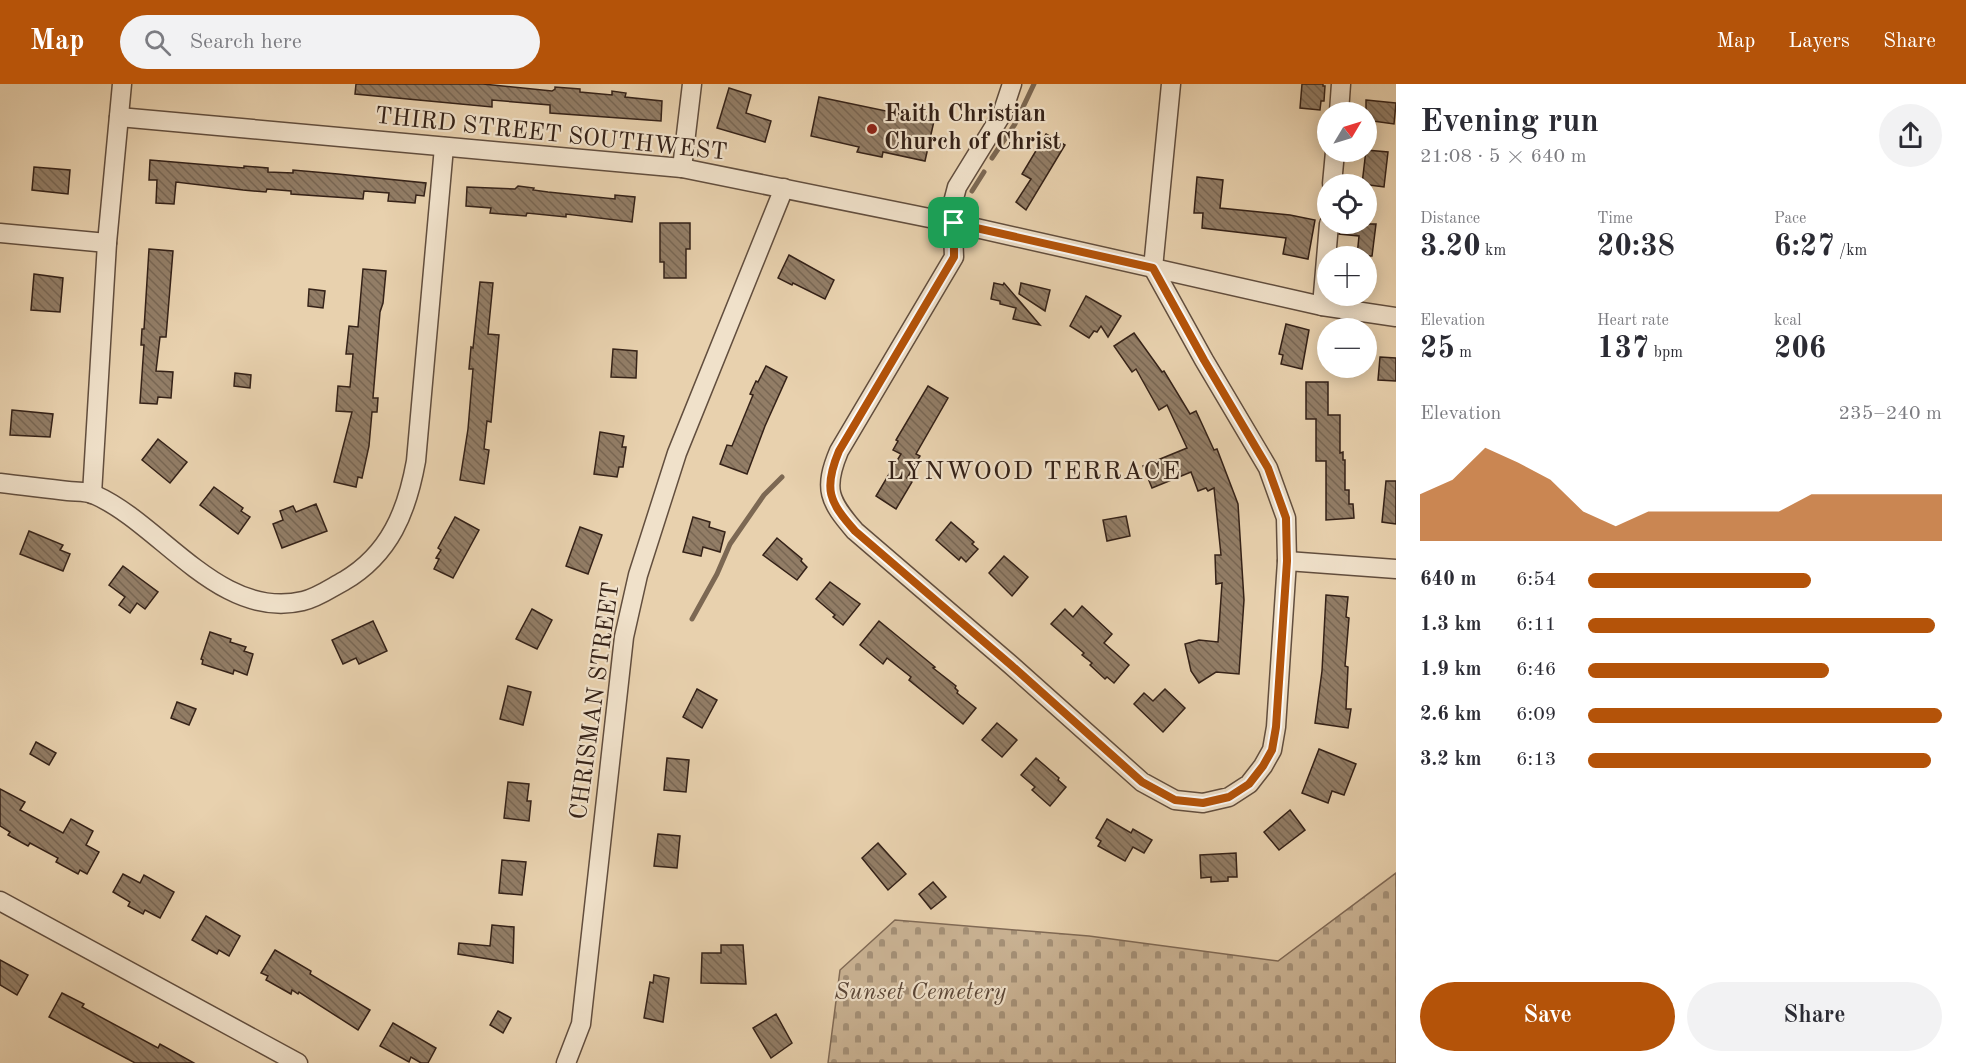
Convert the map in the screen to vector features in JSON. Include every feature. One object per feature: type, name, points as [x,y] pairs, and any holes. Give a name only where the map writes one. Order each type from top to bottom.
[{"type":"street","points":[[92,494],[107,243],[122,84]]},
{"type":"street","points":[[682,168],[692,84]]},
{"type":"street","points":[[1012,84],[1002,114],[957,187],[952,206],[954,257],[839,451],[831,472],[830,492],[838,512],[855,531],[1011,665],[1142,782],[1175,800],[1203,803],[1229,797],[1249,784],[1272,750],[1276,727],[1287,561],[1286,518],[1268,468],[1153,268],[1171,84]]},
{"type":"street","points":[[1340,102],[1341,84]]},
{"type":"street","name":"THIRD STREET SOUTHWEST","points":[[119,117],[682,168],[954,223],[1317,305]]},
{"type":"street","points":[[0,483],[92,494],[114,505],[214,583],[248,598],[278,604],[304,601],[349,578],[370,562],[393,532],[410,494],[416,461],[444,147]]},
{"type":"street","name":"CHRISMAN STREET","points":[[570,1062],[581,1024],[624,637],[638,575],[676,453],[784,188]]},
{"type":"street","points":[[0,233],[107,243]]},
{"type":"street","name":"THIRD STREET SOUTHWEST","points":[[1322,306],[1396,316]]},
{"type":"street","points":[[1287,561],[1396,569]]},
{"type":"street","points":[[0,901],[298,1063]]},
{"type":"green space","name":"Sunset Cemetery","points":[[1396,873],[1396,1063],[828,1063],[840,970],[895,920],[1089,936],[1278,961]]},
{"type":"building","points":[[356,84],[483,84],[552,91],[555,87],[612,95],[612,91],[626,93],[625,97],[662,101],[661,121],[550,113],[550,105],[492,100],[492,107],[355,94]]},
{"type":"building","points":[[1302,84],[1323,84],[1325,86],[1324,101],[1317,102],[1317,110],[1300,108]]},
{"type":"building","points":[[729,88],[751,95],[746,113],[771,121],[765,142],[717,128]]},
{"type":"building","name":"Faith Christian Church of Christ","points":[[819,97],[934,121],[925,161],[883,152],[882,157],[857,152],[859,147],[811,136]]},
{"type":"building","points":[[1366,100],[1396,103],[1394,124],[1377,122],[1377,102],[1366,102]]},
{"type":"building","points":[[1046,134],[1065,145],[1026,210],[1016,202],[1031,179],[1022,174]]},
{"type":"building","points":[[1377,151],[1388,152],[1384,187],[1377,186],[1377,174],[1363,174],[1365,162],[1377,162]]},
{"type":"building","points":[[150,160],[268,168],[268,172],[293,173],[293,170],[426,183],[424,196],[416,195],[415,203],[388,201],[389,193],[364,191],[363,199],[291,194],[291,191],[267,189],[266,192],[243,190],[176,182],[174,204],[156,203],[157,180],[149,180]]},
{"type":"building","points":[[34,167],[70,170],[68,194],[32,190]]},
{"type":"building","points":[[1197,177],[1223,180],[1220,208],[1290,215],[1315,220],[1308,259],[1283,254],[1286,238],[1202,228],[1203,213],[1194,213]]},
{"type":"building","points":[[518,186],[534,188],[533,190],[615,199],[615,195],[635,197],[632,222],[566,214],[566,217],[527,213],[526,216],[490,213],[491,208],[466,206],[467,187],[515,189]]},
{"type":"building","points":[[660,223],[690,223],[690,249],[686,249],[686,278],[664,278],[664,262],[660,262]]},
{"type":"building","points":[[1339,234],[1375,234],[1373,246],[1358,246],[1359,236]]},
{"type":"building","points":[[149,249],[173,251],[166,337],[160,337],[156,371],[173,372],[171,398],[158,397],[157,404],[140,403],[144,345],[141,345]]},
{"type":"building","points":[[789,255],[834,280],[825,299],[778,278]]},
{"type":"building","points":[[363,269],[386,271],[373,398],[378,398],[377,412],[372,412],[369,446],[362,478],[358,477],[356,487],[334,482],[352,412],[336,411],[338,386],[350,387],[353,354],[346,354],[349,326],[358,327]]},
{"type":"building","points":[[34,274],[63,278],[60,312],[31,310]]},
{"type":"building","points":[[480,282],[493,283],[488,334],[499,335],[491,422],[487,421],[484,449],[489,450],[484,484],[460,480],[468,429],[473,369],[469,369]]},
{"type":"building","points":[[994,283],[1003,285],[1004,283],[1040,325],[1013,319],[1016,308],[991,299]]},
{"type":"building","points":[[1021,283],[1050,290],[1045,311],[1019,294]]},
{"type":"building","points":[[309,289],[325,291],[323,308],[308,306]]},
{"type":"building","points":[[1086,296],[1121,316],[1108,337],[1101,326],[1089,338],[1070,326]]},
{"type":"building","points":[[1286,324],[1309,330],[1302,369],[1281,364],[1283,355],[1279,354]]},
{"type":"building","points":[[1134,333],[1162,372],[1164,371],[1190,414],[1196,411],[1214,450],[1217,449],[1238,504],[1244,600],[1239,674],[1216,672],[1199,683],[1191,671],[1185,644],[1199,640],[1218,642],[1222,583],[1216,584],[1215,555],[1221,555],[1214,488],[1208,491],[1206,488],[1198,491],[1191,472],[1152,488],[1143,466],[1187,448],[1167,405],[1159,410],[1136,369],[1132,372],[1114,346]]},
{"type":"building","points":[[613,349],[637,351],[636,378],[611,377]]},
{"type":"building","points":[[1380,357],[1396,358],[1396,381],[1378,380]]},
{"type":"building","points":[[766,366],[787,377],[747,474],[720,464],[727,445],[732,446],[753,395],[750,394]]},
{"type":"building","points":[[235,373],[251,375],[250,388],[234,386]]},
{"type":"building","points":[[1306,382],[1328,382],[1328,415],[1340,415],[1340,453],[1343,452],[1343,460],[1345,460],[1345,490],[1349,490],[1349,504],[1353,504],[1354,518],[1326,520],[1326,461],[1316,461],[1316,419],[1306,419]]},
{"type":"building","points":[[928,386],[948,398],[916,454],[920,456],[907,478],[912,482],[896,509],[876,496],[901,454],[893,450],[898,441],[896,440]]},
{"type":"building","points":[[12,410],[53,414],[50,437],[10,435]]},
{"type":"building","points":[[600,432],[624,436],[622,447],[626,447],[623,467],[619,467],[617,477],[594,474]]},
{"type":"building","points":[[158,439],[187,462],[170,483],[142,460]]},
{"type":"building","points":[[1386,481],[1396,481],[1396,524],[1382,522]]},
{"type":"building","points":[[214,487],[243,508],[241,511],[250,517],[238,534],[200,505]]},
{"type":"building","points":[[316,504],[327,531],[282,548],[273,524],[283,520],[280,511],[293,506],[296,512]]},
{"type":"building","points":[[1126,516],[1130,536],[1107,541],[1103,520]]},
{"type":"building","points":[[455,517],[479,530],[453,578],[434,569],[439,559],[436,558],[441,550],[438,548]]},
{"type":"building","points":[[693,517],[710,522],[709,527],[725,532],[720,552],[703,547],[701,556],[683,552]]},
{"type":"building","points":[[951,522],[974,542],[972,544],[978,549],[966,562],[961,557],[959,560],[936,540]]},
{"type":"building","points":[[580,527],[602,535],[588,574],[566,566]]},
{"type":"building","points":[[29,531],[63,545],[60,550],[70,554],[63,571],[20,554]]},
{"type":"building","points":[[777,538],[802,559],[801,561],[807,567],[797,580],[763,555]]},
{"type":"building","points":[[1004,556],[1028,577],[1012,596],[989,573]]},
{"type":"building","points":[[123,566],[158,592],[145,609],[137,603],[130,613],[119,605],[125,597],[109,585]]},
{"type":"building","points":[[830,582],[860,604],[843,625],[816,599]]},
{"type":"building","points":[[1326,595],[1348,597],[1346,709],[1351,709],[1348,728],[1315,723],[1322,671]]},
{"type":"building","points":[[1082,606],[1112,634],[1104,643],[1129,665],[1114,683],[1107,677],[1105,679],[1090,665],[1092,663],[1082,655],[1084,653],[1051,624],[1065,609],[1073,617]]},
{"type":"building","points":[[532,609],[552,620],[537,649],[516,639]]},
{"type":"building","points":[[373,621],[387,651],[359,664],[356,658],[343,664],[332,640]]},
{"type":"building","points":[[879,621],[935,667],[933,668],[956,686],[957,693],[976,708],[963,724],[909,680],[911,677],[887,658],[883,664],[860,645]]},
{"type":"building","points":[[210,632],[231,639],[230,642],[246,647],[244,651],[253,654],[247,675],[234,670],[233,674],[202,664],[201,659]]},
{"type":"building","points":[[508,686],[531,692],[523,725],[500,719]]},
{"type":"building","points":[[697,689],[717,700],[702,728],[683,717]]},
{"type":"building","points":[[1165,689],[1185,708],[1163,732],[1134,704],[1144,693],[1153,701]]},
{"type":"building","points":[[177,702],[196,709],[189,725],[171,718]]},
{"type":"building","points":[[997,723],[1017,740],[1002,757],[982,740]]},
{"type":"building","points":[[36,742],[56,753],[49,765],[30,754]]},
{"type":"building","points":[[1319,749],[1356,764],[1344,795],[1332,791],[1328,803],[1302,793]]},
{"type":"building","points":[[667,758],[689,760],[686,792],[664,790]]},
{"type":"building","points":[[1036,758],[1066,787],[1050,806],[1032,790],[1035,787],[1021,775]]},
{"type":"building","points":[[508,782],[529,784],[527,801],[531,801],[529,821],[504,818]]},
{"type":"building","points":[[0,789],[25,802],[20,810],[63,833],[71,819],[93,831],[86,845],[99,852],[87,874],[80,870],[78,874],[56,862],[58,858],[30,843],[28,846],[8,835],[10,832],[0,826]]},
{"type":"building","points":[[1290,810],[1305,830],[1279,850],[1264,832]]},
{"type":"building","points":[[1107,819],[1131,833],[1133,829],[1152,840],[1144,853],[1133,847],[1125,861],[1098,846],[1101,841],[1096,838]]},
{"type":"building","points":[[658,834],[680,836],[677,868],[654,866]]},
{"type":"building","points":[[878,843],[906,874],[888,890],[862,858]]},
{"type":"building","points":[[1236,853],[1237,877],[1228,877],[1228,881],[1211,882],[1211,877],[1201,878],[1200,855]]},
{"type":"building","points":[[502,860],[526,862],[522,895],[499,893]]},
{"type":"building","points":[[123,874],[140,883],[144,875],[174,892],[160,918],[145,910],[143,914],[128,906],[130,902],[113,892]]},
{"type":"building","points":[[933,882],[946,897],[931,909],[919,894]]},
{"type":"building","points":[[206,916],[240,936],[229,956],[219,950],[217,954],[192,940]]},
{"type":"building","points":[[492,925],[514,927],[513,963],[458,954],[459,943],[490,946]]},
{"type":"building","points":[[721,945],[743,945],[746,984],[701,983],[702,953],[721,953]]},
{"type":"building","points":[[275,950],[370,1010],[358,1030],[299,992],[298,994],[292,990],[291,994],[266,980],[268,976],[261,973]]},
{"type":"building","points":[[0,960],[28,975],[17,995],[0,985]]},
{"type":"building","points":[[654,975],[669,978],[663,1022],[644,1018],[650,982],[653,983]]},
{"type":"building","points":[[62,993],[84,1004],[82,1007],[158,1048],[160,1044],[194,1063],[135,1063],[49,1017]]},
{"type":"building","points":[[498,1011],[511,1018],[503,1033],[490,1025]]},
{"type":"building","points":[[776,1014],[792,1043],[771,1058],[753,1028]]},
{"type":"building","points":[[393,1023],[436,1048],[428,1063],[421,1063],[411,1057],[409,1062],[380,1046]]},
{"type":"waterway","points":[[992,158],[1015,124],[1034,84]]},
{"type":"waterway","points":[[972,191],[984,172]]},
{"type":"waterway","points":[[692,619],[717,574],[730,544],[764,495],[782,477]]},
{"type":"place","name":"Faith Christian Church of Christ","points":[[872,129]]},
{"type":"district","name":"LYNWOOD TERRACE","points":[[1034,472]]},
{"type":"route","points":[[954,223],[1153,268],[1268,468],[1286,518],[1287,561],[1276,727],[1272,750],[1263,766],[1249,784],[1229,797],[1203,803],[1175,800],[1142,782],[1011,665],[855,531],[838,512],[830,492],[831,472],[839,451],[954,257],[954,223]]}]
